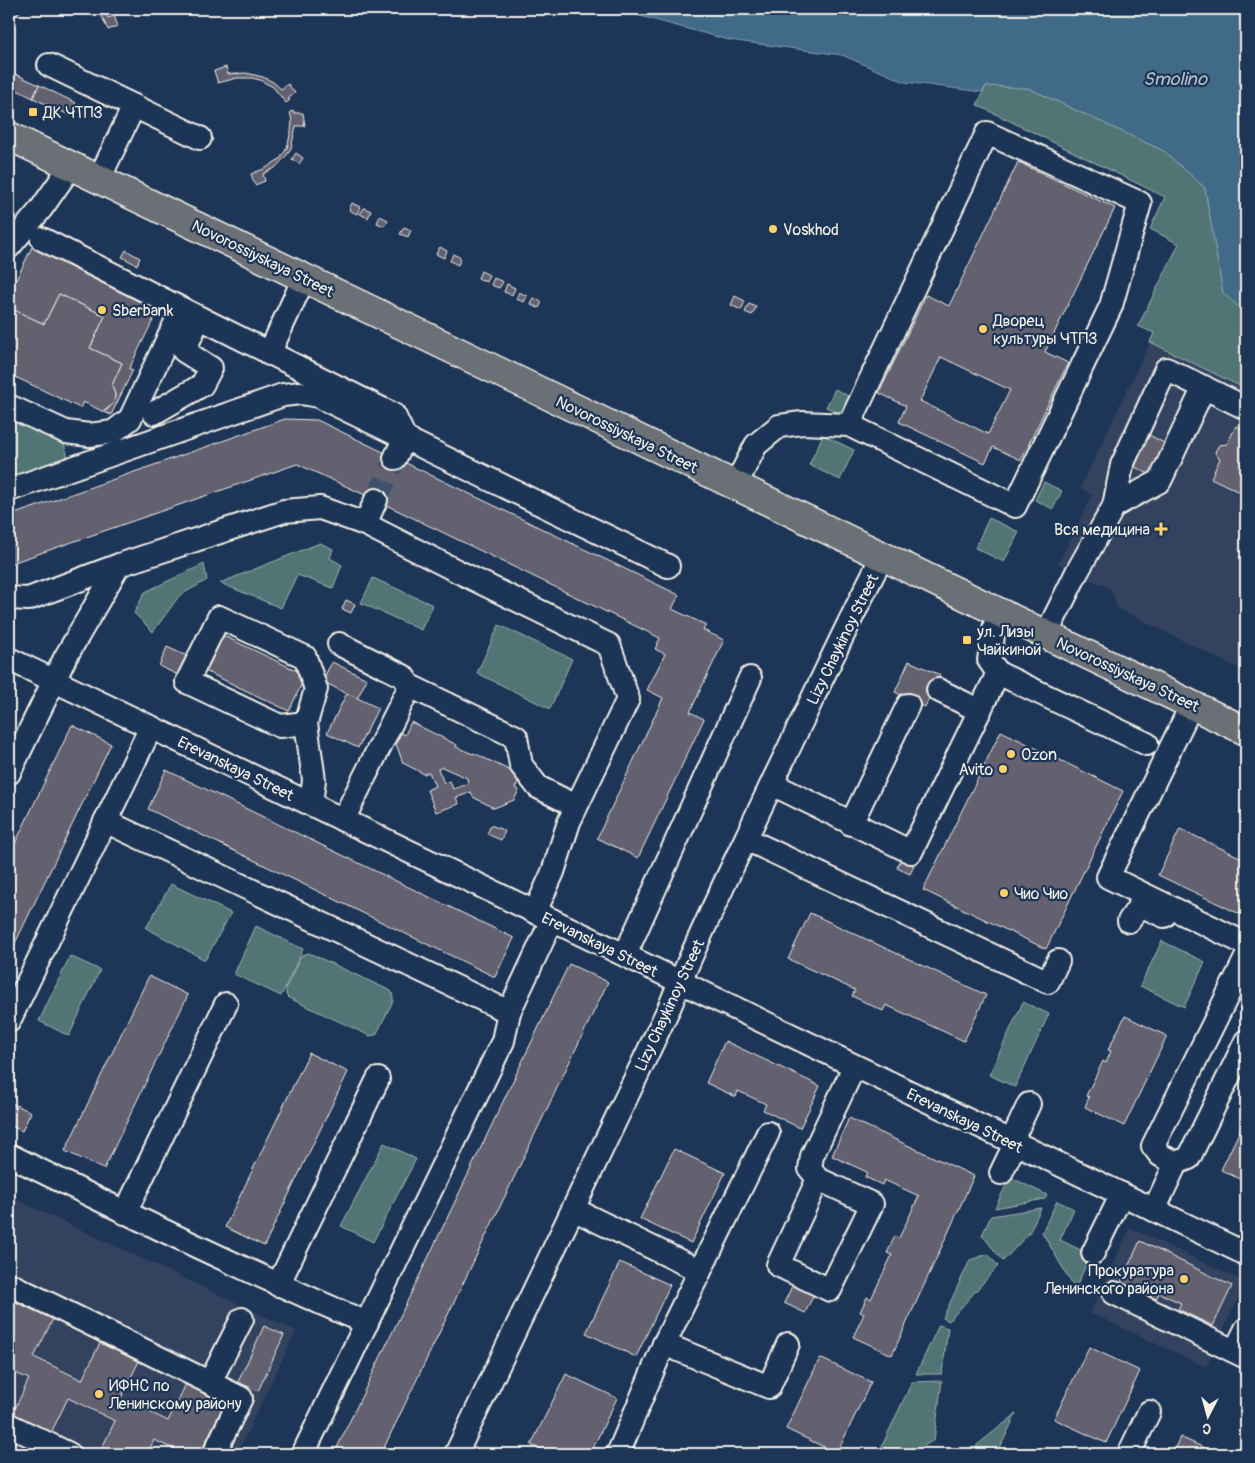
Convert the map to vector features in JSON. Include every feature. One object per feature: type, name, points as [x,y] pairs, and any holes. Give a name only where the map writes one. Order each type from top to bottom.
[{"type":"main road","name":"Novorossiyskaya Street","points":[[9,136],[1246,731]]},
{"type":"street","points":[[49,65],[200,138]]},
{"type":"street","points":[[99,180],[134,106]]},
{"type":"street","points":[[735,486],[756,445],[779,426],[802,423],[849,425],[1015,506],[1111,306],[1140,203],[987,133],[849,425]]},
{"type":"street","points":[[9,247],[41,208],[71,166]]},
{"type":"street","points":[[42,239],[394,415],[405,438]]},
{"type":"street","points":[[269,354],[304,278]]},
{"type":"street","points":[[9,406],[66,432],[89,435],[112,432],[130,418],[190,314]]},
{"type":"street","points":[[154,413],[202,385],[211,368],[184,351],[190,314]]},
{"type":"street","points":[[1046,635],[1077,572],[1114,506],[1122,465],[1166,369],[1246,408]]},
{"type":"street","points":[[1114,506],[1160,481],[1204,387]]},
{"type":"street","points":[[9,490],[283,395],[300,393],[318,396],[668,566]]},
{"type":"street","points":[[395,458],[405,438]]},
{"type":"street","points":[[365,524],[376,500]]},
{"type":"street","points":[[9,598],[28,600],[119,565],[284,512],[320,508],[365,524],[610,645],[628,699],[569,822],[553,872],[543,916],[509,1012],[503,1041],[303,1454]]},
{"type":"street","name":"Lizy Chaykinoy Street","points":[[456,1454],[670,1006],[772,784],[882,557]]},
{"type":"street","points":[[9,773],[65,658],[119,565]]},
{"type":"street","points":[[997,612],[990,660],[998,673],[1147,744]]},
{"type":"street","points":[[306,723],[280,726],[187,682],[219,617],[305,656],[316,689],[306,723],[314,780],[311,804]]},
{"type":"street","points":[[339,644],[403,676],[410,686],[516,736],[521,765],[538,787],[576,806]]},
{"type":"street","name":"Erevanskaya Street","points":[[9,659],[1246,1254]]},
{"type":"street","points":[[772,784],[911,852],[998,673]]},
{"type":"street","points":[[625,955],[750,678]]},
{"type":"street","points":[[343,820],[410,686]]},
{"type":"street","points":[[938,690],[980,711]]},
{"type":"street","points":[[1192,704],[1108,878],[1246,944]]},
{"type":"street","points":[[851,824],[908,705]]},
{"type":"street","points":[[9,1021],[151,727]]},
{"type":"street","points":[[105,821],[509,1012]]},
{"type":"street","points":[[746,839],[1048,982],[1058,961]]},
{"type":"street","points":[[1130,921],[1140,905],[1246,954]]},
{"type":"street","points":[[1176,1163],[1160,1155],[1153,1146],[1246,958]]},
{"type":"street","points":[[124,1212],[226,1004]]},
{"type":"street","points":[[1154,1210],[1176,1163],[1189,1158],[1246,1041]]},
{"type":"street","points":[[818,1179],[778,1264],[830,1290],[872,1204],[818,1179],[810,1169],[812,1156],[854,1067]]},
{"type":"street","points":[[278,1285],[378,1079]]},
{"type":"street","points":[[1001,1173],[1029,1104]]},
{"type":"street","points":[[618,1454],[664,1344],[768,1133]]},
{"type":"street","points":[[9,1155],[278,1285],[367,1323]]},
{"type":"street","points":[[1093,1253],[1122,1194]]},
{"type":"street","points":[[573,1209],[700,1271]]},
{"type":"street","points":[[9,1284],[241,1398],[214,1454]]},
{"type":"street","points":[[1114,1293],[1241,1354],[1246,1329]]},
{"type":"street","points":[[210,1382],[242,1319]]},
{"type":"street","points":[[664,1344],[768,1387],[788,1344]]},
{"type":"street","points":[[1130,1454],[1149,1412]]},
{"type":"street","points":[[9,1424],[68,1454]]},
{"type":"shaded area","name":"Вся медицина","points":[[1150,342],[1246,389],[1246,672],[1117,608],[1111,589],[1058,564],[1092,495],[1080,488]]},
{"type":"shaded area","points":[[9,1196],[296,1331],[237,1454],[9,1454]]},
{"type":"shaded area","points":[[1130,1228],[1246,1282],[1206,1367],[1090,1313]]},
{"type":"green space","points":[[986,86],[1028,88],[1164,151],[1205,188],[1223,293],[1246,313],[1246,389],[1150,342],[1154,333],[1138,326],[1179,244],[1150,229],[1165,197],[977,105]]},
{"type":"green space","points":[[835,389],[854,399],[845,416],[826,407]]},
{"type":"green space","points":[[9,417],[64,444],[69,460],[9,481]]},
{"type":"green space","points":[[823,435],[854,450],[840,480],[809,465]]},
{"type":"green space","points":[[1044,482],[1062,491],[1053,509],[1035,500]]},
{"type":"green space","points":[[989,518],[1019,532],[1004,562],[975,548]]},
{"type":"green space","points":[[320,543],[333,549],[330,558],[342,565],[333,588],[297,575],[281,608],[220,583]]},
{"type":"green space","points":[[204,564],[207,580],[179,596],[153,632],[134,613],[145,592]]},
{"type":"green space","points":[[373,578],[433,605],[421,630],[361,603]]},
{"type":"green space","points":[[499,625],[572,659],[550,709],[477,673]]},
{"type":"green space","points":[[171,884],[231,913],[205,960],[146,928]]},
{"type":"green space","points":[[256,926],[303,949],[281,996],[234,974]]},
{"type":"green space","points":[[1162,941],[1205,962],[1184,1007],[1140,986]]},
{"type":"green space","points":[[309,953],[391,991],[393,1001],[376,1035],[370,1036],[286,995],[286,988],[300,958],[304,954]]},
{"type":"green space","points":[[70,956],[100,970],[69,1036],[39,1021]]},
{"type":"green space","points":[[1023,1002],[1049,1014],[1015,1087],[989,1075]]},
{"type":"green space","points":[[384,1143],[416,1159],[373,1242],[341,1226]]},
{"type":"green space","points":[[1010,1177],[1047,1195],[1045,1199],[995,1208]]},
{"type":"green space","points":[[1057,1201],[1074,1209],[1060,1240],[1091,1255],[1075,1289],[1042,1232]]},
{"type":"green space","points":[[1041,1208],[1029,1233],[1003,1261],[982,1235],[991,1216]]},
{"type":"green space","points":[[988,1254],[998,1266],[949,1321],[943,1318],[970,1260]]},
{"type":"green space","points":[[939,1325],[948,1328],[942,1374],[916,1374]]},
{"type":"green space","points":[[942,1381],[934,1440],[902,1455],[895,1455],[880,1450],[912,1382]]},
{"type":"green space","points":[[1016,1414],[997,1454],[975,1454],[977,1445]]},
{"type":"water","name":"Smolino","points":[[614,9],[1246,9],[1246,313],[1223,293],[1205,188],[1164,151],[1028,88],[986,86],[982,92],[905,82],[842,55],[729,40]]},
{"type":"building","points":[[9,9],[23,9],[12,18],[9,25]]},
{"type":"building","points":[[98,9],[103,9],[108,18],[114,16],[118,26],[108,30]]},
{"type":"building","points":[[226,67],[228,74],[246,73],[263,77],[281,89],[288,84],[295,93],[286,103],[273,87],[260,80],[237,78],[218,83],[214,71]]},
{"type":"building","points":[[13,73],[39,85],[33,98],[9,86]]},
{"type":"building","points":[[39,85],[76,103],[69,115],[33,98]]},
{"type":"building","points":[[294,111],[294,113],[303,113],[305,126],[296,126],[291,148],[287,155],[275,168],[263,174],[265,181],[255,185],[251,174],[266,168],[280,159],[287,148],[292,121],[290,112]]},
{"type":"building","points":[[296,153],[303,158],[299,164],[292,159]]},
{"type":"building","name":"Дворец культуры ЧТПЗ","points":[[1018,162],[1115,208],[1045,352],[1068,363],[1021,460],[993,447],[985,463],[899,422],[906,406],[879,393],[926,295],[949,306]],"holes":[[[941,357],[1010,390],[988,434],[920,401]]]},
{"type":"building","points":[[352,203],[360,207],[357,214],[349,210]]},
{"type":"building","points":[[364,208],[371,211],[368,218],[360,214]]},
{"type":"building","points":[[380,216],[388,220],[384,226],[377,223]]},
{"type":"building","points":[[404,227],[411,230],[408,237],[400,234]]},
{"type":"building","points":[[32,247],[159,308],[129,369],[133,370],[111,415],[102,411],[107,410],[114,402],[115,395],[112,385],[122,363],[90,348],[105,316],[59,294],[44,324],[12,309],[9,317],[9,288],[13,279],[16,280]]},
{"type":"building","points":[[440,247],[447,251],[444,258],[436,254]]},
{"type":"building","points":[[126,250],[140,258],[137,265],[122,257]]},
{"type":"building","points":[[453,254],[461,258],[458,265],[450,261]]},
{"type":"building","points":[[481,271],[489,275],[486,282],[478,278]]},
{"type":"building","points":[[494,278],[503,282],[499,288],[491,285]]},
{"type":"building","points":[[507,284],[515,288],[512,295],[504,292]]},
{"type":"building","points":[[519,292],[527,296],[524,302],[516,299]]},
{"type":"building","points":[[59,294],[105,316],[90,348],[122,363],[112,385],[115,395],[114,402],[104,411],[83,402],[80,408],[9,374],[9,317],[12,309],[44,324]]},
{"type":"building","points":[[735,296],[745,301],[741,310],[731,305]]},
{"type":"building","points":[[534,298],[542,302],[539,308],[531,305]]},
{"type":"building","points":[[749,304],[756,307],[752,315],[745,312]]},
{"type":"building","points":[[285,419],[317,420],[679,595],[672,609],[706,625],[703,630],[724,640],[690,712],[704,719],[638,858],[597,838],[663,698],[647,690],[665,654],[655,649],[660,638],[376,500],[297,464],[9,564],[9,516]]},
{"type":"building","points":[[1236,426],[1246,430],[1246,495],[1211,478],[1220,459],[1215,453],[1216,450],[1219,445],[1227,444]]},
{"type":"building","points":[[1149,435],[1166,444],[1151,475],[1133,466]]},
{"type":"building","points":[[346,600],[355,604],[351,613],[342,609]]},
{"type":"building","points":[[222,635],[306,675],[289,711],[205,671]]},
{"type":"building","points":[[167,647],[189,657],[180,676],[159,666]]},
{"type":"building","points":[[909,661],[940,675],[925,707],[895,692]]},
{"type":"building","points":[[332,662],[367,679],[357,699],[322,681]]},
{"type":"building","points":[[347,693],[378,708],[358,748],[327,733]]},
{"type":"building","points":[[411,722],[457,745],[456,747],[474,753],[521,776],[515,788],[519,790],[514,800],[494,808],[473,797],[471,792],[456,798],[459,804],[436,812],[427,790],[435,786],[429,772],[424,774],[403,763],[396,744],[401,733],[405,735]],"holes":[[[442,767],[467,778],[468,784],[453,789],[450,781],[444,783],[438,769]]]},
{"type":"building","points":[[72,725],[111,744],[9,956],[9,856]]},
{"type":"building","points":[[1001,731],[1123,791],[1046,949],[923,890]]},
{"type":"building","points":[[166,770],[514,938],[495,977],[148,809]]},
{"type":"building","points":[[491,825],[505,831],[501,840],[487,834]]},
{"type":"building","points":[[1180,829],[1246,860],[1246,917],[1158,875]]},
{"type":"building","points":[[901,859],[914,866],[910,874],[897,868]]},
{"type":"building","points":[[810,913],[986,995],[964,1041],[886,1005],[883,1011],[852,996],[855,990],[788,959]]},
{"type":"building","points":[[569,964],[608,982],[381,1454],[334,1454]]},
{"type":"building","points":[[149,976],[188,995],[104,1169],[65,1151]]},
{"type":"building","points":[[1125,1016],[1167,1036],[1124,1126],[1085,1107],[1089,1097],[1086,1096],[1103,1061],[1106,1063],[1111,1051],[1108,1050]]},
{"type":"building","points":[[725,1041],[820,1086],[800,1128],[763,1110],[766,1104],[738,1091],[736,1097],[706,1083]]},
{"type":"building","points":[[309,1053],[348,1072],[264,1246],[225,1227]]},
{"type":"building","points":[[9,1102],[31,1112],[22,1131],[9,1125]]},
{"type":"building","points":[[849,1118],[974,1176],[892,1355],[853,1337],[864,1314],[860,1312],[867,1297],[871,1299],[892,1255],[887,1253],[895,1236],[899,1238],[919,1196],[884,1180],[882,1185],[865,1177],[867,1172],[832,1156]]},
{"type":"building","points":[[1246,1118],[1246,1182],[1221,1170]]},
{"type":"building","points":[[674,1149],[725,1173],[691,1243],[640,1219]]},
{"type":"building","points":[[1140,1241],[1232,1286],[1213,1326],[1178,1309],[1181,1303],[1159,1293],[1156,1299],[1121,1282]]},
{"type":"building","points":[[620,1262],[670,1285],[636,1357],[586,1333]]},
{"type":"building","points":[[794,1282],[815,1292],[805,1313],[784,1303]]},
{"type":"building","points":[[13,1301],[53,1319],[34,1357],[82,1380],[100,1343],[139,1361],[121,1398],[168,1421],[186,1384],[225,1402],[200,1454],[185,1454],[154,1440],[147,1454],[99,1454],[115,1421],[68,1398],[50,1435],[11,1417],[29,1379],[9,1370],[9,1310]]},
{"type":"building","points":[[264,1326],[284,1335],[258,1391],[238,1382]]},
{"type":"building","points":[[1089,1347],[1140,1371],[1106,1443],[1054,1419]]},
{"type":"building","points":[[820,1358],[871,1382],[837,1453],[786,1429]]},
{"type":"building","points":[[566,1374],[617,1398],[590,1454],[549,1454],[531,1445]]},
{"type":"building","points":[[1180,1437],[1207,1449],[1204,1454],[1172,1454]]},
{"type":"tunnel","points":[[376,500],[395,458]]},
{"type":"place","name":"ДК ЧТПЗ","points":[[33,112]]},
{"type":"place","name":"Voskhod","points":[[773,229]]},
{"type":"place","name":"Sberbank","points":[[102,310]]},
{"type":"place","name":"Дворец культуры ЧТПЗ","points":[[983,329]]},
{"type":"place","name":"Вся медицина","points":[[1161,529]]},
{"type":"place","name":"ул. Лизы Чайкиной","points":[[967,640]]},
{"type":"place","name":"Ozon","points":[[1011,754]]},
{"type":"place","name":"Avito","points":[[1003,769]]},
{"type":"place","name":"Чио Чио","points":[[1004,893]]},
{"type":"place","name":"Прокуратура Ленинского района","points":[[1184,1279]]},
{"type":"place","name":"ИФНС по Ленинскому району","points":[[99,1394]]}]
